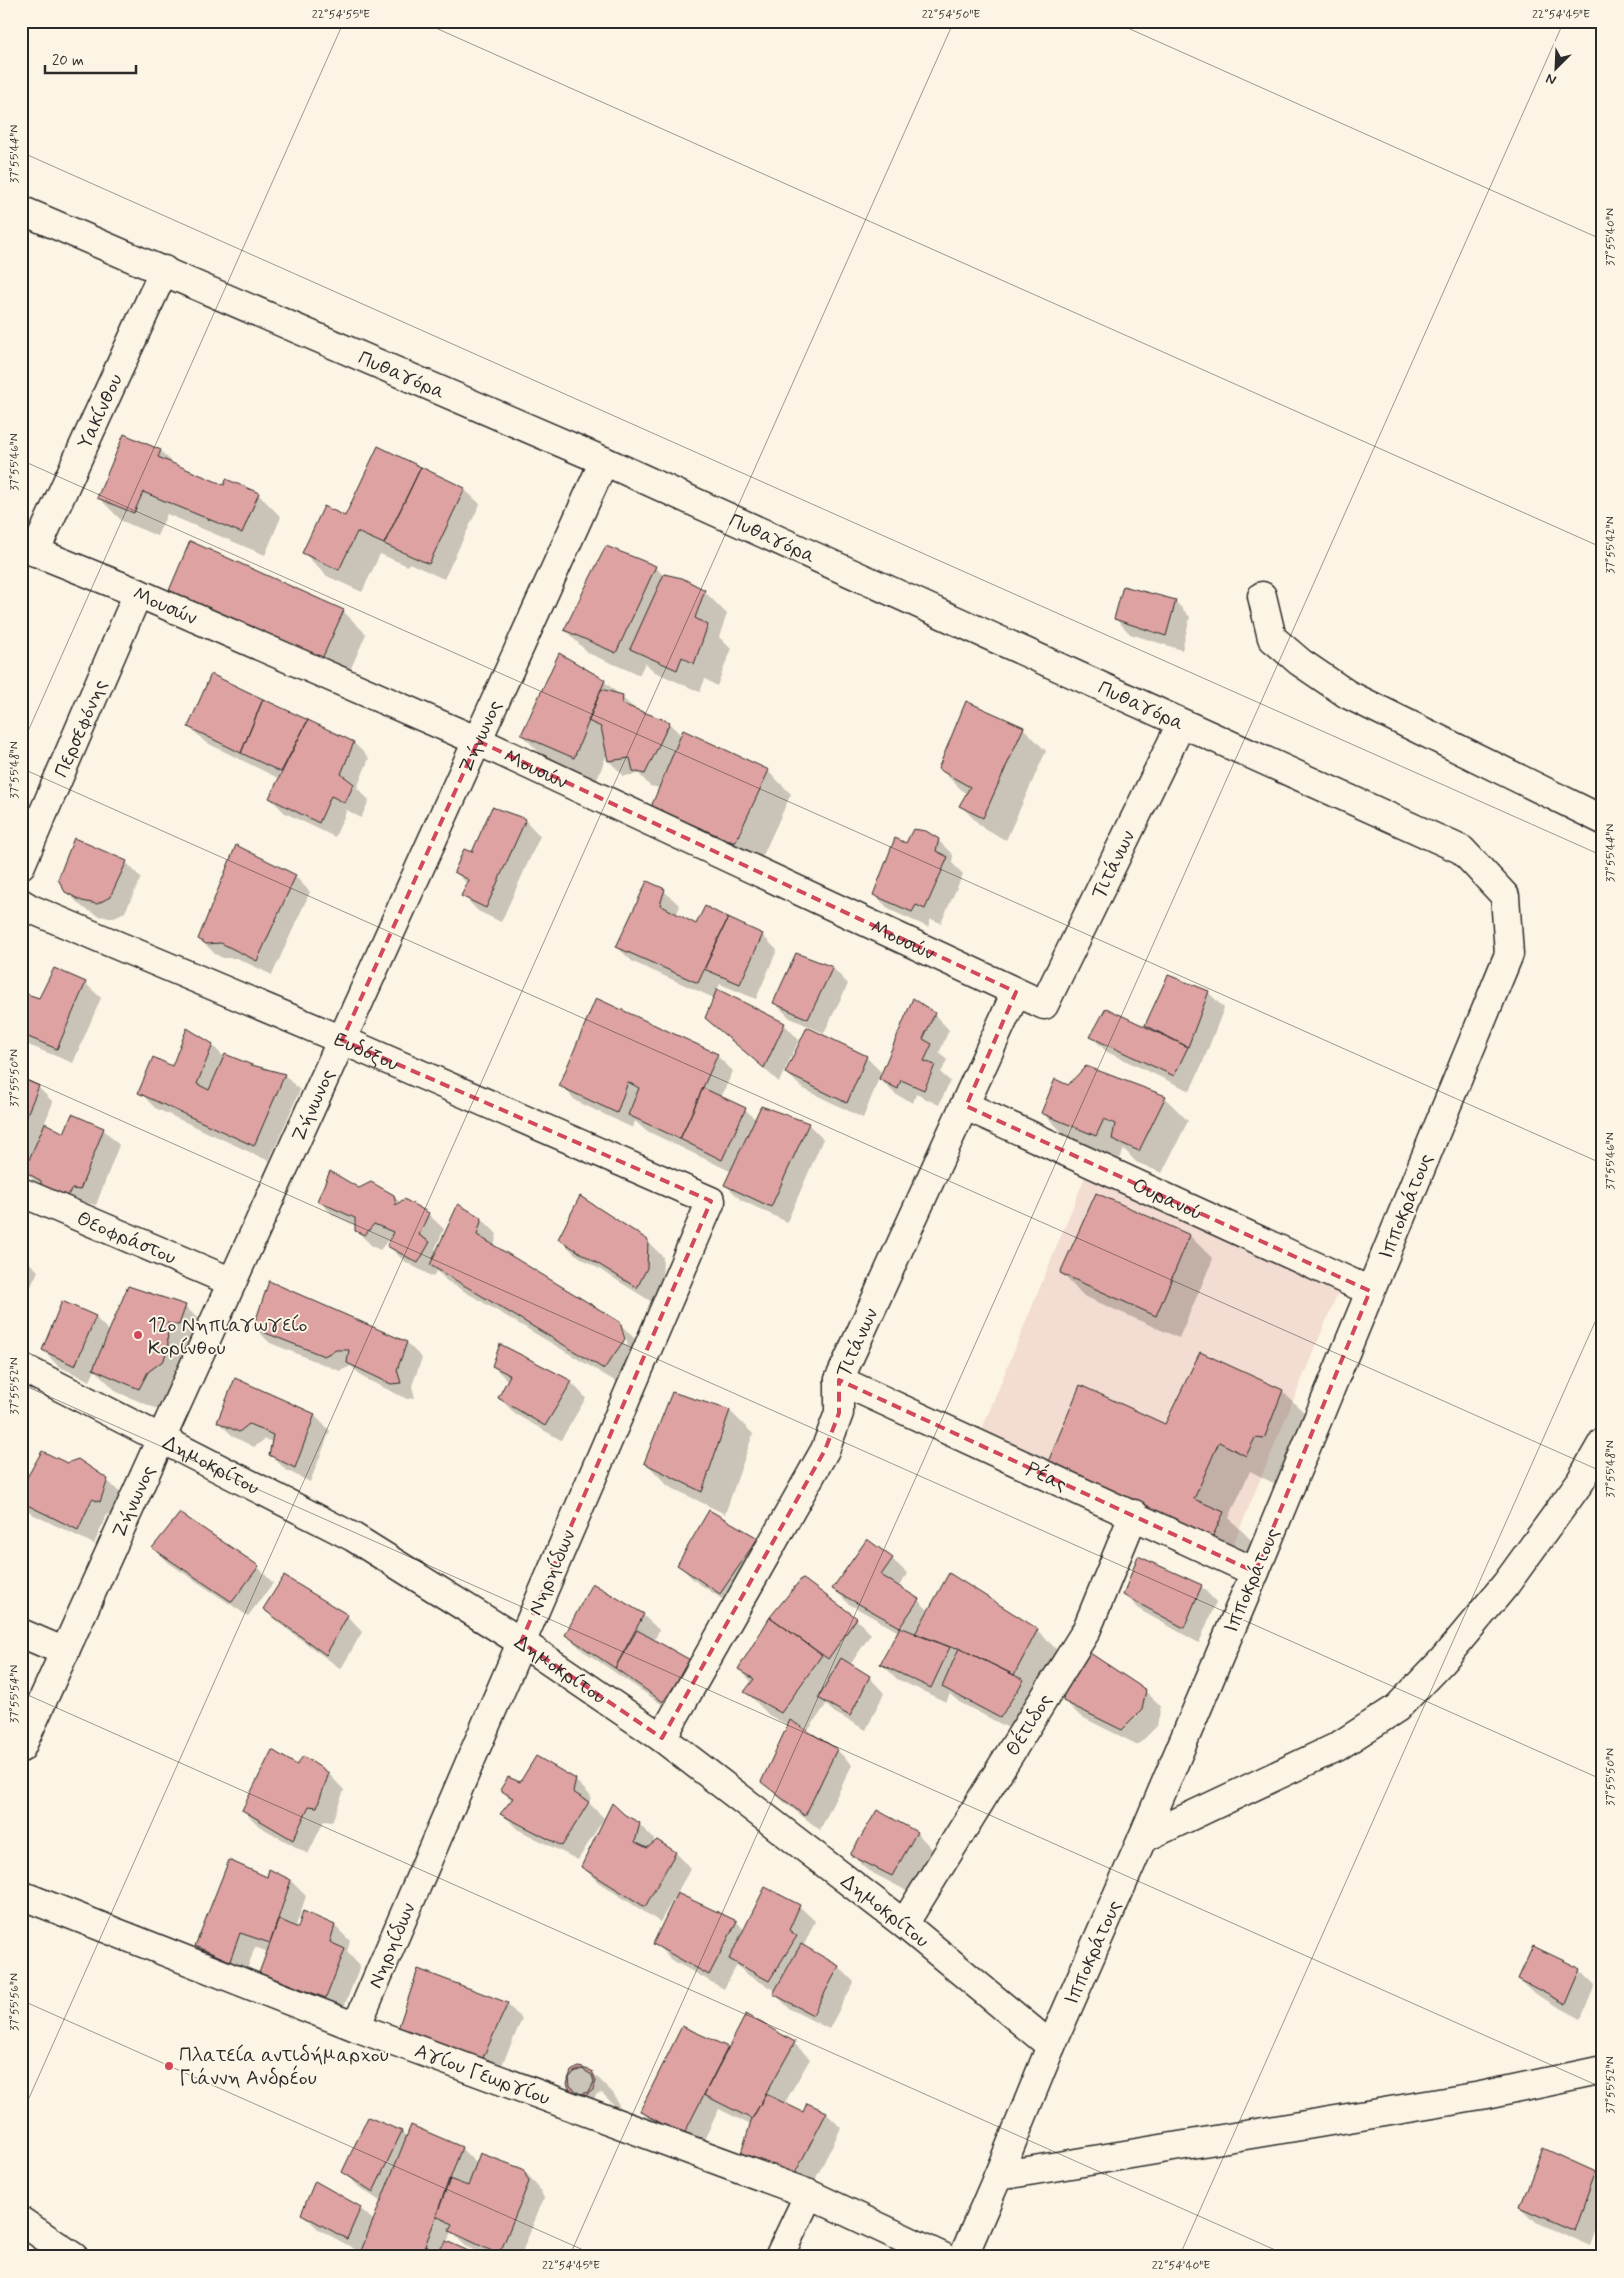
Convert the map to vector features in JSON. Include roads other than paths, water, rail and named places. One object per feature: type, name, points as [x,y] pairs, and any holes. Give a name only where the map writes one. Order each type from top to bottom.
[{"type":"street","name":"Πυθαγόρα","points":[[21,210],[604,461],[1462,850],[1505,896]]},
{"type":"street","name":"Υακίνθου","points":[[28,549],[164,270]]},
{"type":"street","name":"Ζήνωνος","points":[[21,1748],[604,461]]},
{"type":"street","name":"Μουσών","points":[[28,549],[138,593],[478,741],[1044,1005]]},
{"type":"street","name":"Περσεφόνης","points":[[21,864],[138,593]]},
{"type":"street","points":[[1262,596],[1272,638],[1300,662],[1348,694],[1603,820]]},
{"type":"street","name":"Τιτάνων","points":[[1044,1005],[1181,724]]},
{"type":"street","name":"Ιπποκράτους","points":[[962,2257],[1255,1572],[1509,954],[1505,896]]},
{"type":"street","name":"Ευδόξου","points":[[21,902],[31,910],[342,1040],[711,1201]]},
{"type":"street","name":"Τιτάνων","points":[[662,1738],[825,1450],[839,1413],[838,1380],[966,1106],[1016,992]]},
{"type":"street","name":"Ουρανού","points":[[966,1106],[1370,1292]]},
{"type":"street","name":"Θεοφράστου","points":[[21,1192],[232,1282]]},
{"type":"street","name":"Νηρηίδων","points":[[356,2027],[711,1201]]},
{"type":"street","name":"Δημοκρίτου","points":[[21,1366],[353,1537],[521,1642],[662,1738],[904,1924],[1051,2046]]},
{"type":"street","name":"Ρέας","points":[[838,1380],[1134,1514],[1255,1572]]},
{"type":"street","points":[[1142,1839],[1337,1747],[1397,1708],[1442,1661],[1506,1584],[1580,1482],[1603,1442]]},
{"type":"street","name":"Θέτιδος","points":[[904,1924],[1086,1632],[1134,1514]]},
{"type":"street","points":[[21,1633],[64,1652]]},
{"type":"street","name":"Αγίου Γεωργίου","points":[[21,1895],[356,2027],[809,2194],[943,2257]]},
{"type":"street","points":[[998,2176],[1480,2096],[1603,2070]]},
{"type":"street","points":[[780,2257],[809,2194]]},
{"type":"street","points":[[21,2221],[74,2257]]},
{"type":"place","name":"12ο Νηπιαγωγείο Κορίνθου","points":[[138,1335]]},
{"type":"place","name":"Πλατεία αντιδήμαρχου Γιάννη Ανδρέου","points":[[169,2066]]}]
